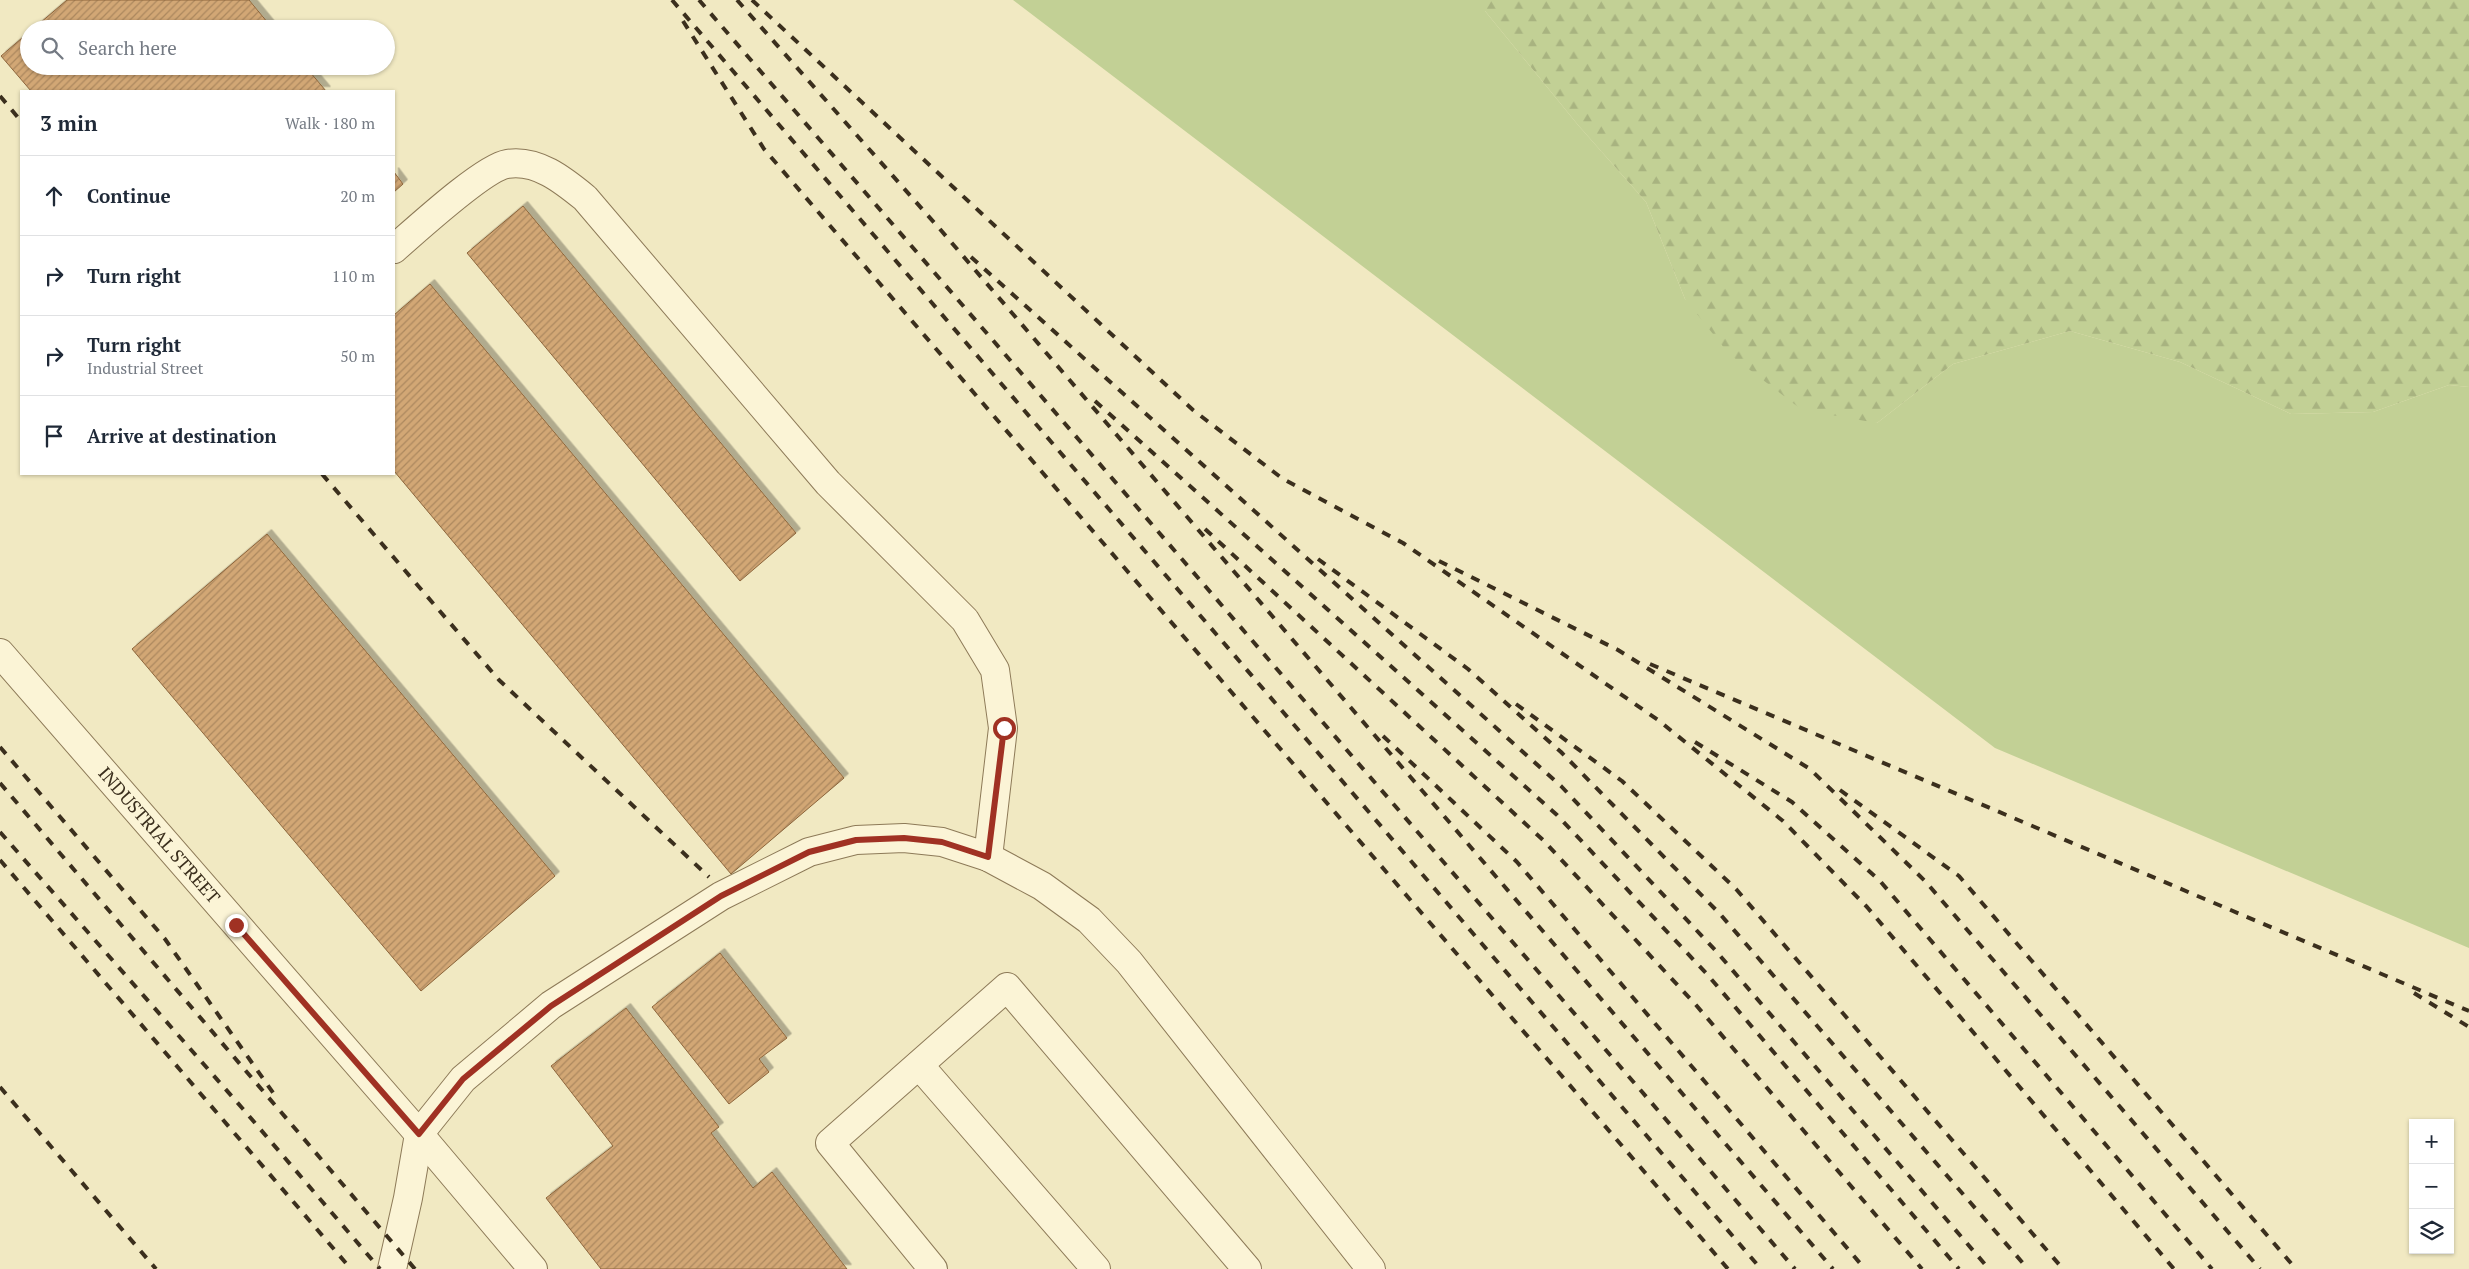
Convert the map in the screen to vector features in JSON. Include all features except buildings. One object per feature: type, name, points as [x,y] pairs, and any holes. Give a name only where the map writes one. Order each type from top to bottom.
[{"type":"street","points":[[395,248],[480,177],[506,164],[532,165],[559,177],[585,198],[828,484],[965,620],[995,670],[1004,728],[988,857]]},
{"type":"street","name":"INDUSTRIAL STREET","points":[[0,653],[419,1134],[534,1269]]},
{"type":"street","points":[[392,1269],[408,1198],[419,1134],[463,1079],[551,1006],[721,896],[809,852],[856,840],[904,838],[942,842],[988,857],[1042,886],[1089,920],[1129,962],[1371,1269]]},
{"type":"street","points":[[933,1269],[830,1143],[1007,987],[1247,1269]]},
{"type":"street","points":[[919,1065],[1096,1269]]},
{"type":"green space","points":[[1013,0],[1485,0],[1485,11],[1578,125],[1646,202],[1685,299],[1877,423],[1953,364],[2070,331],[2180,362],[2291,414],[2373,412],[2449,385],[2469,387],[2469,948],[1995,748]]},
{"type":"green space","points":[[1485,0],[2469,0],[2469,387],[2449,385],[2373,412],[2291,414],[2180,362],[2070,331],[1953,364],[1877,423],[1802,410],[1729,354],[1685,299],[1646,202],[1578,125],[1485,11]]},
{"type":"railway","points":[[672,0],[1761,1269]]},
{"type":"railway","points":[[699,0],[1795,1269]]},
{"type":"railway","points":[[737,0],[939,228],[1833,1269]]},
{"type":"railway","points":[[752,0],[1193,410],[1283,479],[1403,543],[1658,720],[1783,821],[1867,907],[2174,1269]]},
{"type":"railway","points":[[683,21],[764,149],[1728,1269]]},
{"type":"railway","points":[[0,96],[20,120]]},
{"type":"railway","points":[[971,257],[1561,786],[1716,951],[1989,1269]]},
{"type":"railway","points":[[1095,401],[1557,815],[1706,973],[1959,1269]]},
{"type":"railway","points":[[323,475],[499,680],[709,877]]},
{"type":"railway","points":[[1205,529],[1543,840],[1696,1005],[1922,1269]]},
{"type":"railway","points":[[1318,559],[1468,669],[1561,752],[1720,914],[2028,1269]]},
{"type":"railway","points":[[1439,561],[1618,650],[1810,769],[1925,881],[2260,1269]]},
{"type":"railway","points":[[1650,664],[2469,1011]]},
{"type":"railway","points":[[1516,704],[1622,781],[1736,889],[2063,1269]]},
{"type":"railway","points":[[1383,736],[1517,862],[1865,1269]]},
{"type":"railway","points":[[1695,742],[1792,802],[1880,881],[2212,1269]]},
{"type":"railway","points":[[0,747],[165,939],[276,1097]]},
{"type":"railway","points":[[0,783],[415,1269]]},
{"type":"railway","points":[[1840,790],[1959,876],[2296,1269]]},
{"type":"railway","points":[[0,832],[243,1109],[380,1269]]},
{"type":"railway","points":[[0,860],[351,1269]]},
{"type":"railway","points":[[2414,993],[2469,1027]]},
{"type":"railway","points":[[0,1087],[156,1269]]},
{"type":"route","points":[[236,925],[419,1134],[463,1079],[551,1006],[721,896],[809,852],[856,840],[904,838],[942,842],[988,857],[1004,728]]}]
